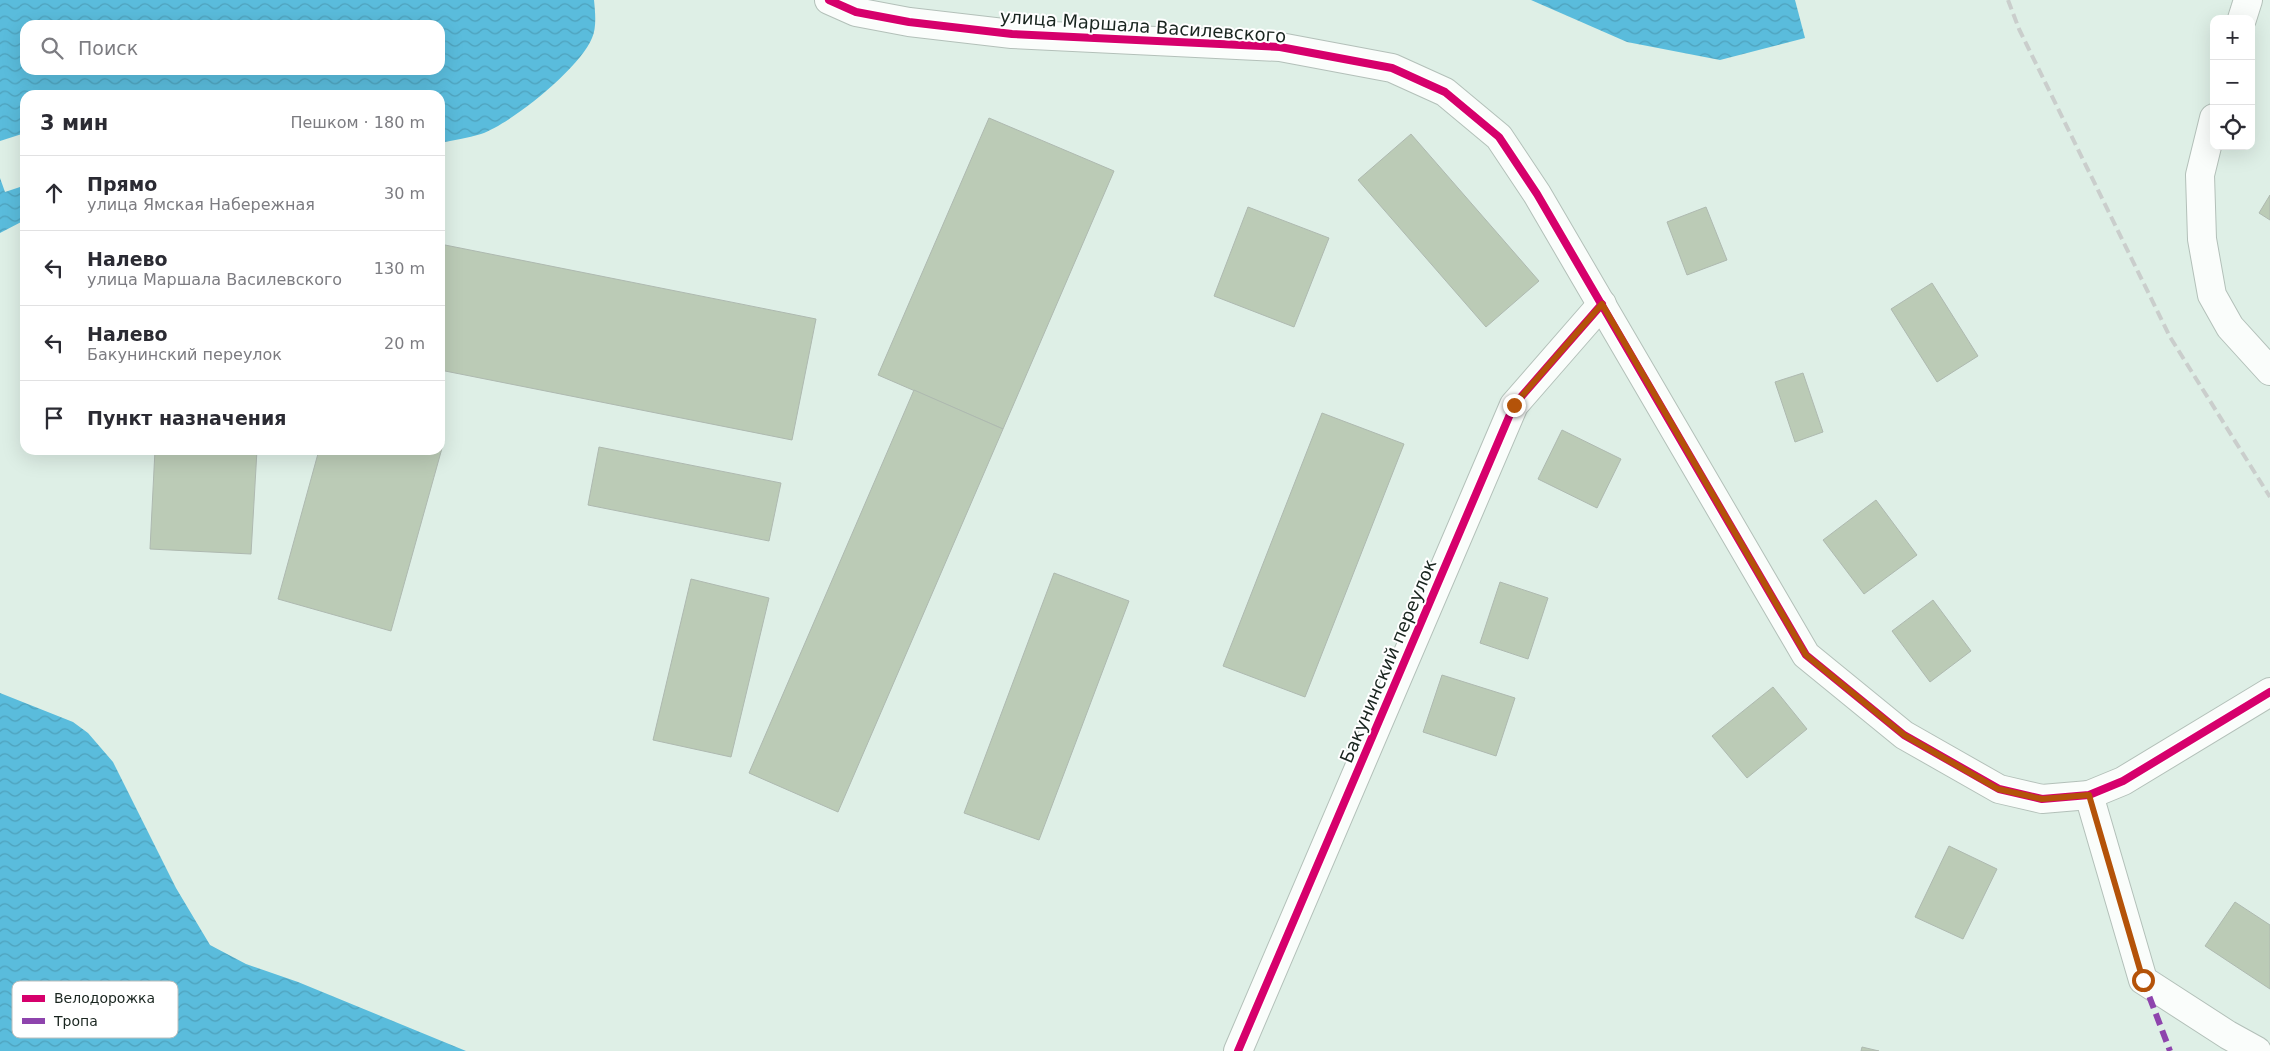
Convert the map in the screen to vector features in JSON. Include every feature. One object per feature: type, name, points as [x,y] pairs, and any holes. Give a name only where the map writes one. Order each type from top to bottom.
[{"type":"street","name":"улица Маршала Василевского","points":[[829,0],[856,12],[909,22],[1012,34],[1280,48],[1392,68],[1445,92],[1499,137],[1537,194],[1806,655],[1904,735],[1998,789],[2042,799],[2089,795],[2123,781],[2270,692]]},
{"type":"street","points":[[2243,15],[2248,0]]},
{"type":"street","points":[[2210,134],[2200,175],[2202,239],[2212,295],[2230,327],[2270,371]]},
{"type":"street","name":"Бакунинский переулок","points":[[1238,1051],[1514,405],[1602,304]]},
{"type":"street","points":[[2089,795],[2143,980],[2228,1036],[2257,1051]]},
{"type":"water","points":[[0,0],[594,0],[594,34],[585,50],[560,79],[527,107],[494,128],[481,134],[445,142],[445,90],[20,90],[20,223],[0,233]]},
{"type":"water","points":[[1531,0],[1795,0],[1805,38],[1720,60],[1627,42]]},
{"type":"water","points":[[0,693],[73,722],[88,733],[113,762],[176,888],[210,945],[246,964],[298,982],[466,1051],[0,1051]]},
{"type":"pier","points":[[20,135],[20,187],[5,192],[0,178],[0,141]]},
{"type":"building","points":[[989,118],[1114,171],[1003,429],[878,375]]},
{"type":"building","points":[[1411,134],[1539,281],[1486,327],[1358,180]]},
{"type":"building","points":[[2270,195],[2270,220],[2259,213]]},
{"type":"building","points":[[1248,207],[1329,238],[1294,327],[1214,296]]},
{"type":"building","points":[[1706,207],[1727,260],[1687,275],[1667,222]]},
{"type":"building","points":[[445,245],[816,319],[792,440],[445,371]]},
{"type":"building","points":[[1932,283],[1978,356],[1937,382],[1891,309]]},
{"type":"building","points":[[1803,373],[1823,432],[1795,442],[1775,382]]},
{"type":"building","points":[[914,390],[1003,429],[838,812],[749,773]]},
{"type":"building","points":[[1322,413],[1404,444],[1305,697],[1223,666]]},
{"type":"building","points":[[1562,430],[1621,459],[1597,508],[1538,479]]},
{"type":"building","points":[[599,447],[781,483],[769,541],[588,505]]},
{"type":"building","points":[[155,455],[257,455],[251,554],[150,549]]},
{"type":"building","points":[[318,455],[440,455],[391,631],[278,599]]},
{"type":"building","points":[[1876,500],[1917,555],[1864,594],[1823,540]]},
{"type":"building","points":[[1054,573],[1129,601],[1039,840],[964,813]]},
{"type":"building","points":[[691,579],[769,598],[731,757],[653,740]]},
{"type":"building","points":[[1500,582],[1548,598],[1528,659],[1480,643]]},
{"type":"building","points":[[1933,600],[1971,651],[1930,682],[1892,631]]},
{"type":"building","points":[[1442,675],[1515,698],[1496,756],[1423,732]]},
{"type":"building","points":[[1773,687],[1807,729],[1747,778],[1712,736]]},
{"type":"building","points":[[1949,846],[1997,869],[1963,939],[1915,917]]},
{"type":"building","points":[[2235,902],[2270,925],[2270,989],[2205,946]]},
{"type":"building","points":[[1862,1047],[1879,1051],[1861,1051]]},
{"type":"railway","points":[[2008,0],[2019,29],[2170,337],[2270,497]]},
{"type":"marked path","points":[[2143,980],[2170,1051]]},
{"type":"cycle path","points":[[829,0],[856,12],[909,22],[1012,34],[1280,47],[1392,68],[1445,92],[1499,137],[1537,194],[1806,655],[1904,735],[1999,789],[2042,799],[2089,795],[2123,781],[2270,692]]},
{"type":"cycle path","points":[[1238,1051],[1514,405],[1602,304]]},
{"type":"route","points":[[1514,405],[1602,304],[1806,655],[1904,735],[1998,789],[2042,799],[2089,795],[2143,980]]}]
